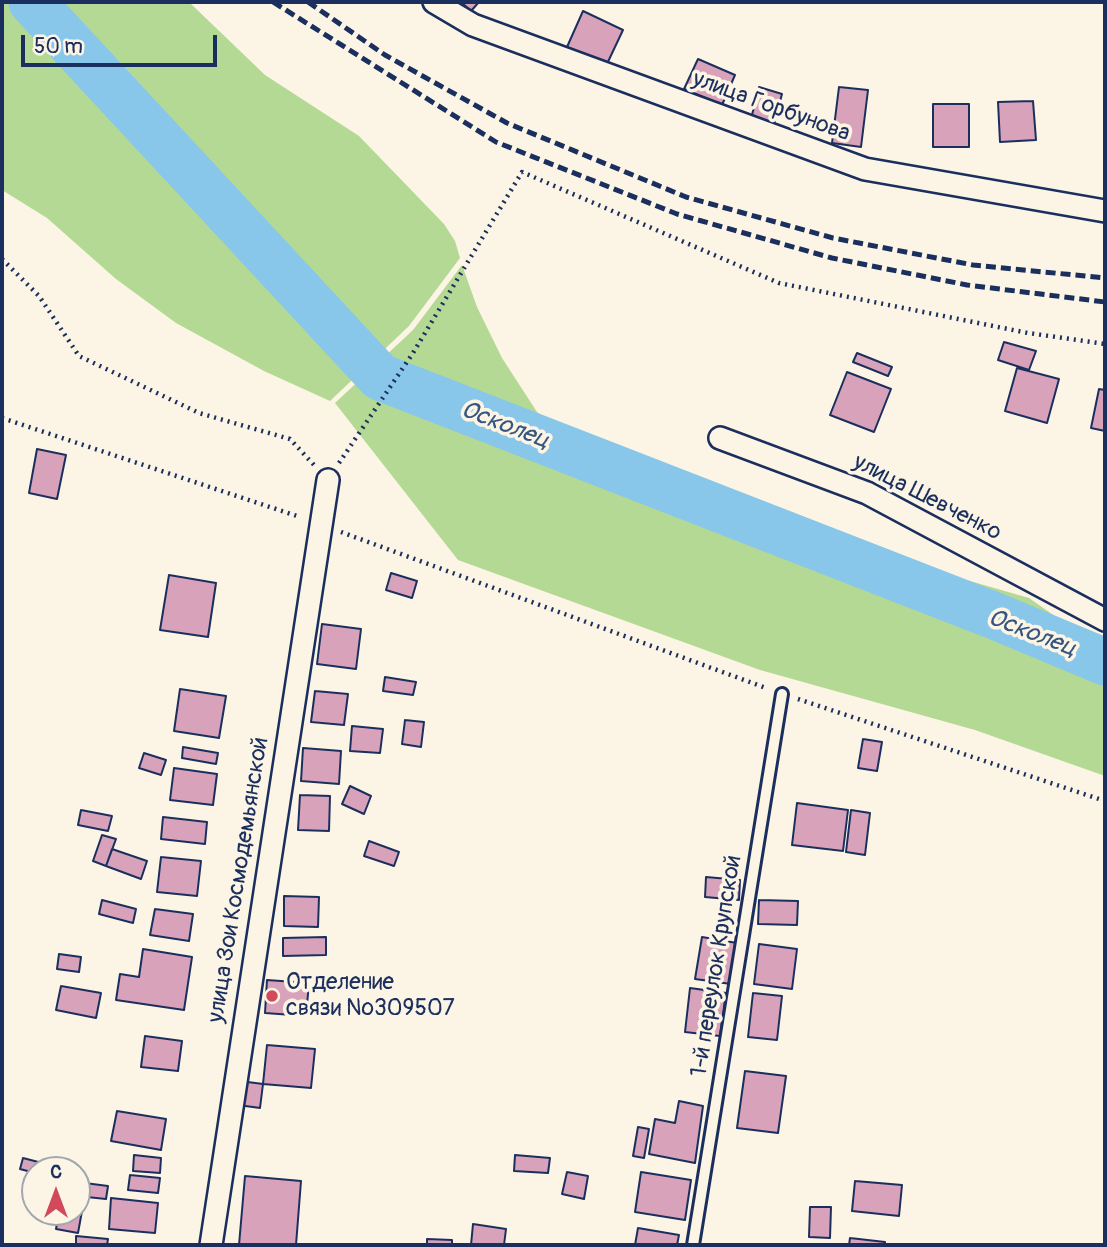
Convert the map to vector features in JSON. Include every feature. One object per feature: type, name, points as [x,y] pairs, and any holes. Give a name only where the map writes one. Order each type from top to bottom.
[{"type":"street","name":"улица Горбунова","points":[[434,2],[473,25],[865,169],[1105,211]]},
{"type":"street","name":"улица Шевченко","points":[[720,438],[867,493],[1105,620]]},
{"type":"street","name":"улица Зои Космодемьянской","points":[[211,1245],[319,523],[328,480]]},
{"type":"lane","name":"1-й переулок Крупской","points":[[693,1245],[782,694]]},
{"type":"path","points":[[2,259],[38,296],[79,356],[199,413],[290,439],[328,480],[413,353],[522,172],[779,283],[1028,332],[1105,344]]},
{"type":"path","points":[[2,418],[319,523],[782,694],[1105,801]]},
{"type":"green space","points":[[2,2],[189,2],[265,75],[359,136],[444,224],[455,241],[460,258],[409,326],[330,401],[264,371],[176,323],[116,279],[47,218],[2,190]]},
{"type":"green space","points":[[462,265],[477,307],[502,358],[537,412],[571,442],[615,467],[724,502],[831,541],[1029,598],[1105,651],[1105,776],[975,730],[760,670],[458,560],[335,403],[413,330]]},
{"type":"building","points":[[461,2],[479,2],[471,11]]},
{"type":"building","points":[[583,11],[623,30],[606,66],[567,47]]},
{"type":"building","points":[[698,59],[735,75],[722,105],[684,89]]},
{"type":"building","points":[[759,87],[782,94],[774,124],[751,119]]},
{"type":"building","points":[[839,87],[868,90],[861,147],[832,143]]},
{"type":"building","points":[[1033,101],[1036,140],[1000,142],[998,102]]},
{"type":"building","points":[[933,104],[969,104],[969,147],[933,147]]},
{"type":"building","points":[[1004,342],[1036,351],[1029,370],[998,360]]},
{"type":"building","points":[[857,353],[892,367],[888,376],[853,362]]},
{"type":"building","points":[[1017,368],[1059,379],[1047,423],[1005,411]]},
{"type":"building","points":[[847,372],[891,389],[874,432],[830,415]]},
{"type":"building","points":[[1099,389],[1105,390],[1105,431],[1091,428]]},
{"type":"building","points":[[37,449],[66,455],[57,499],[29,493]]},
{"type":"building","points":[[391,573],[417,581],[412,598],[386,590]]},
{"type":"building","points":[[169,575],[216,583],[208,637],[160,630]]},
{"type":"building","points":[[322,624],[361,629],[356,669],[317,664]]},
{"type":"building","points":[[385,677],[416,682],[413,695],[383,691]]},
{"type":"building","points":[[180,689],[226,696],[219,738],[174,731]]},
{"type":"building","points":[[315,691],[348,694],[344,725],[311,722]]},
{"type":"building","points":[[405,720],[424,722],[421,747],[402,744]]},
{"type":"building","points":[[352,726],[383,729],[380,753],[350,751]]},
{"type":"building","points":[[863,739],[882,742],[877,771],[858,768]]},
{"type":"building","points":[[183,747],[218,753],[216,764],[182,758]]},
{"type":"building","points":[[303,748],[341,751],[339,784],[301,781]]},
{"type":"building","points":[[144,753],[166,760],[161,775],[139,768]]},
{"type":"building","points":[[174,768],[217,774],[213,805],[170,800]]},
{"type":"building","points":[[350,786],[371,796],[364,814],[342,804]]},
{"type":"building","points":[[300,795],[330,796],[329,831],[298,830]]},
{"type":"building","points":[[797,803],[848,810],[843,851],[792,845]]},
{"type":"building","points":[[81,810],[112,816],[108,831],[78,825]]},
{"type":"building","points":[[851,810],[870,813],[865,855],[846,852]]},
{"type":"building","points":[[163,817],[207,822],[205,844],[161,839]]},
{"type":"building","points":[[102,835],[116,839],[106,866],[93,861]]},
{"type":"building","points":[[369,841],[399,852],[394,866],[364,856]]},
{"type":"building","points":[[112,849],[147,861],[141,879],[106,866]]},
{"type":"building","points":[[161,857],[201,861],[197,896],[157,892]]},
{"type":"building","points":[[706,877],[740,880],[739,900],[705,897]]},
{"type":"building","points":[[284,896],[319,897],[318,927],[284,926]]},
{"type":"building","points":[[102,900],[136,909],[133,923],[99,914]]},
{"type":"building","points":[[759,900],[798,901],[797,925],[758,924]]},
{"type":"building","points":[[155,909],[193,914],[189,941],[150,935]]},
{"type":"building","points":[[326,937],[326,955],[283,956],[283,938]]},
{"type":"building","points":[[702,937],[737,943],[731,984],[695,979]]},
{"type":"building","points":[[759,944],[797,949],[792,989],[754,984]]},
{"type":"building","points":[[143,949],[192,957],[184,1010],[116,1000],[120,974],[139,977]]},
{"type":"building","points":[[59,954],[81,957],[79,972],[57,969]]},
{"type":"building","points":[[267,980],[309,983],[306,1016],[265,1013]]},
{"type":"building","points":[[61,986],[101,993],[96,1018],[56,1010]]},
{"type":"building","points":[[690,988],[726,993],[720,1036],[685,1032]]},
{"type":"building","points":[[753,993],[782,996],[777,1040],[748,1037]]},
{"type":"building","points":[[145,1036],[182,1041],[178,1071],[141,1067]]},
{"type":"building","points":[[267,1045],[315,1049],[311,1088],[263,1084]]},
{"type":"building","points":[[745,1071],[786,1076],[778,1133],[737,1128]]},
{"type":"building","points":[[240,1081],[263,1084],[260,1108],[238,1105]]},
{"type":"building","points":[[679,1101],[703,1106],[695,1163],[649,1154],[655,1119],[675,1123]]},
{"type":"building","points":[[117,1111],[166,1119],[161,1150],[111,1141]]},
{"type":"building","points":[[638,1127],[649,1129],[644,1158],[633,1156]]},
{"type":"building","points":[[134,1155],[161,1158],[160,1173],[133,1171]]},
{"type":"building","points":[[515,1155],[550,1158],[548,1173],[514,1171]]},
{"type":"building","points":[[567,1172],[588,1176],[584,1199],[562,1194]]},
{"type":"building","points":[[641,1172],[691,1180],[685,1220],[635,1212]]},
{"type":"building","points":[[130,1175],[160,1178],[158,1193],[128,1190]]},
{"type":"building","points":[[245,1176],[301,1181],[296,1245],[239,1245]]},
{"type":"building","points":[[855,1181],[902,1185],[899,1216],[852,1211]]},
{"type":"building","points":[[91,1184],[108,1186],[106,1199],[91,1197]]},
{"type":"building","points":[[111,1198],[158,1203],[155,1233],[109,1229]]},
{"type":"building","points":[[810,1207],[831,1207],[830,1238],[809,1237]]},
{"type":"building","points":[[473,1224],[506,1229],[504,1245],[471,1245]]},
{"type":"building","points":[[57,1226],[79,1226],[78,1233],[56,1229]]},
{"type":"building","points":[[638,1228],[679,1235],[677,1245],[635,1245]]},
{"type":"building","points":[[76,1236],[108,1239],[107,1245],[76,1245]]},
{"type":"building","points":[[850,1238],[885,1242],[885,1245],[849,1245]]},
{"type":"building","points":[[427,1239],[452,1240],[452,1245],[427,1245]]},
{"type":"waterway","name":"Осколец","points":[[32,2],[380,377],[995,616],[1105,662]]},
{"type":"railway","points":[[273,2],[496,142],[677,214],[832,258],[967,285],[1105,302]]},
{"type":"railway","points":[[308,2],[385,55],[507,123],[686,197],[833,238],[973,265],[1105,278]]},
{"type":"place","name":"Отделение связи №309507","points":[[272,996]]}]
